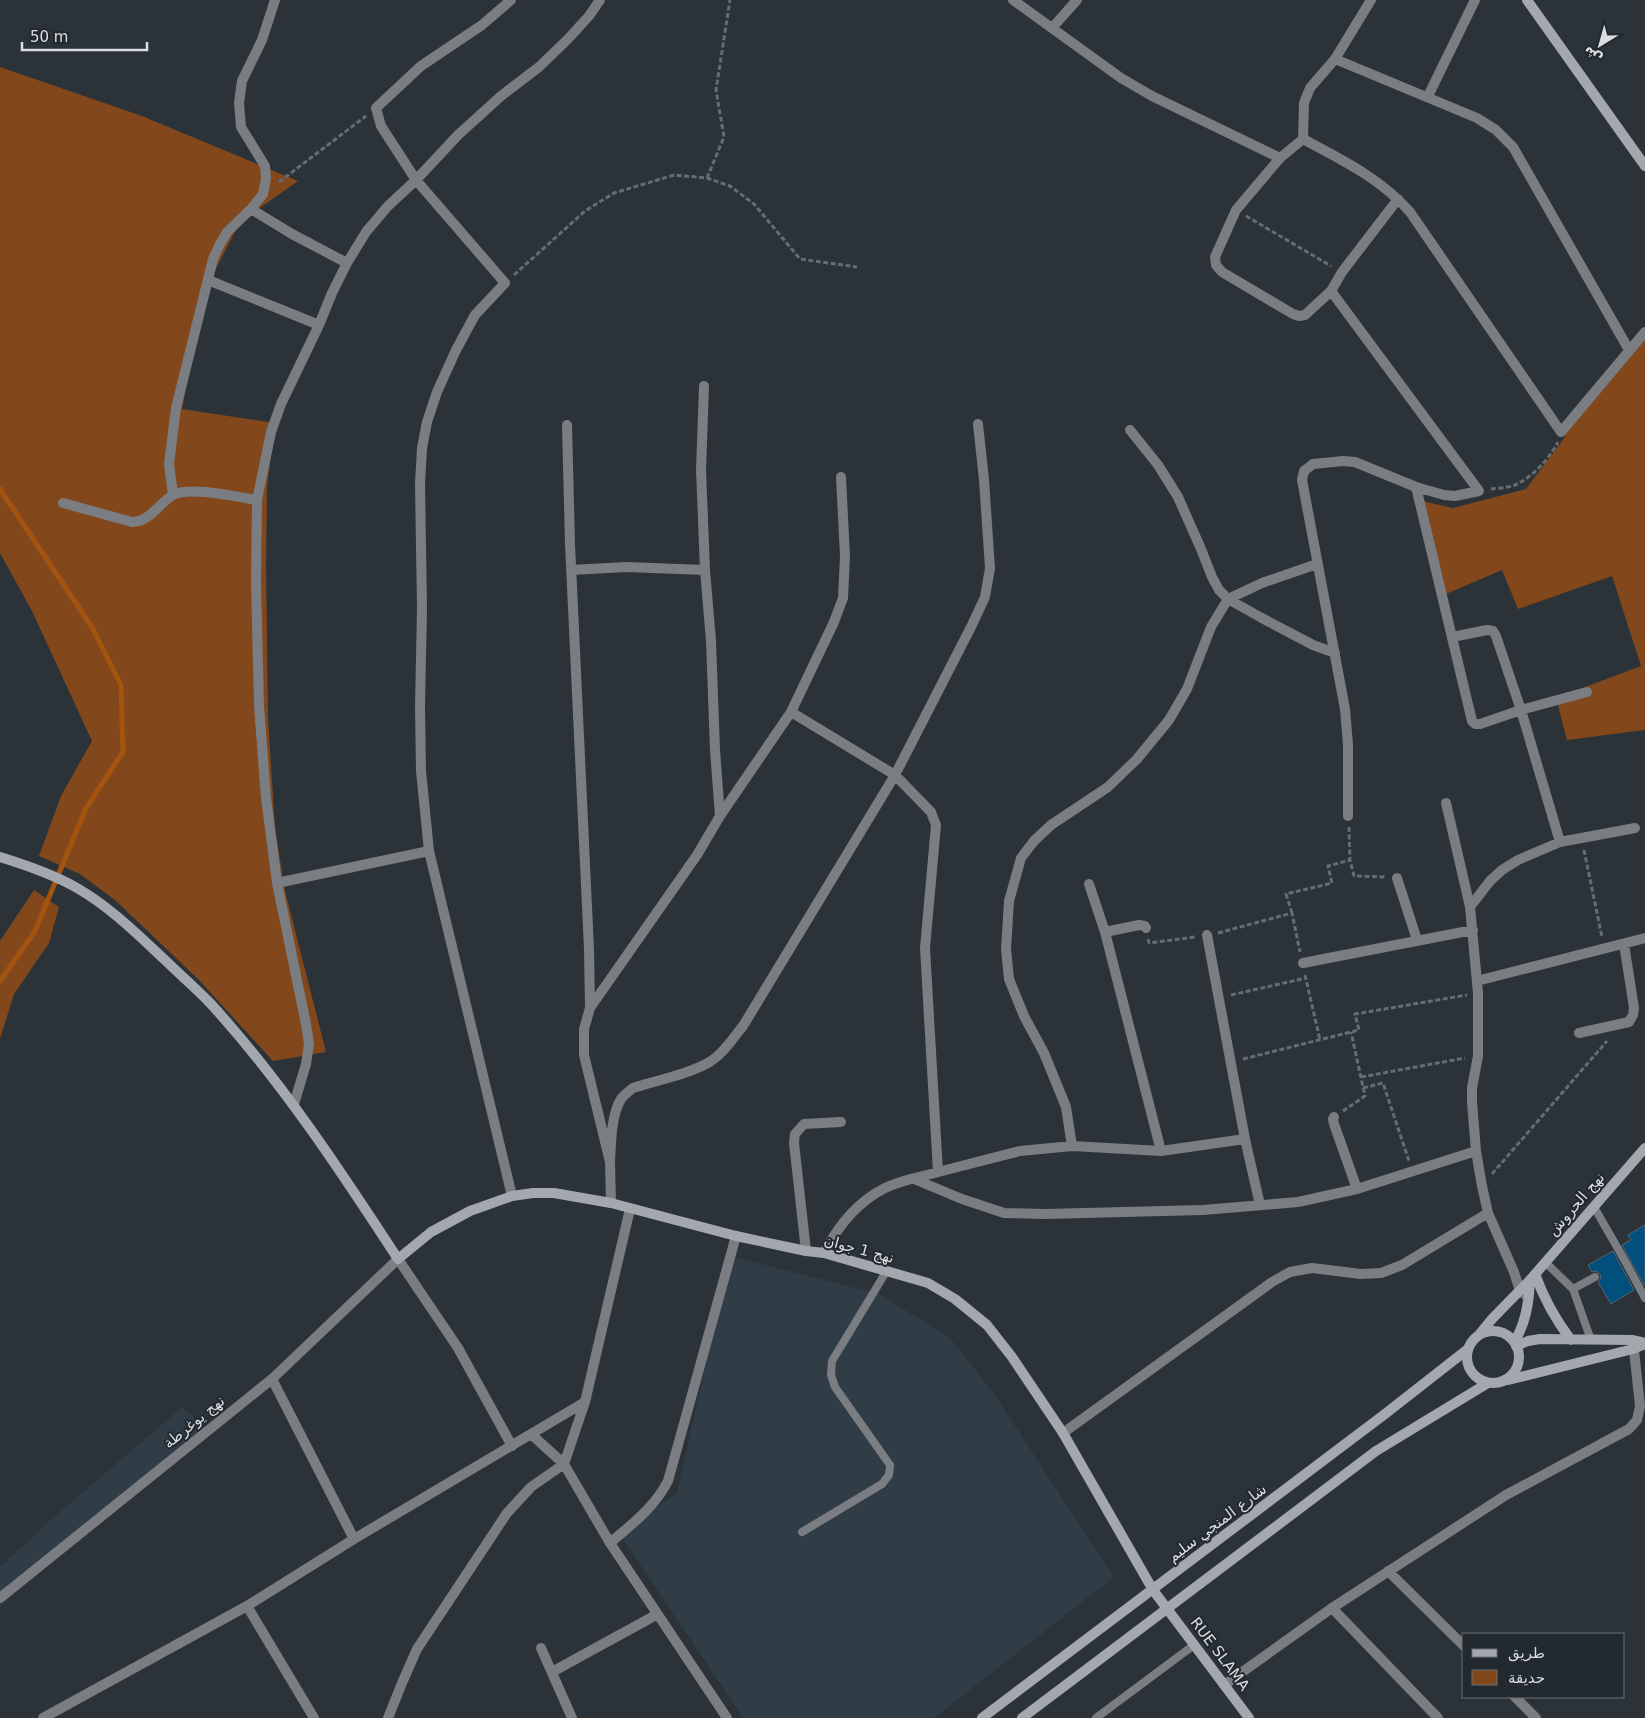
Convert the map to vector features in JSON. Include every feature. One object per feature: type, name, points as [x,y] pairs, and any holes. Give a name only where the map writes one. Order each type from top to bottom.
[{"type":"street","points":[[173,495],[169,464],[176,408],[216,252],[227,232],[251,209],[263,194],[266,179],[265,166],[241,127],[238,103],[242,81],[262,40],[275,0]]},
{"type":"street","points":[[511,0],[482,25],[421,66],[376,108],[376,115],[381,126],[416,180],[505,283],[475,314],[437,392],[427,422],[422,448],[420,484],[422,608],[420,715],[422,771],[429,851],[512,1196]]},
{"type":"street","points":[[294,1104],[306,1064],[309,1044],[277,882],[266,798],[260,706],[256,582],[257,500],[271,432],[281,404],[347,263],[366,232],[388,206],[416,180],[458,135],[501,96],[539,67],[589,16],[600,0]]},
{"type":"street","points":[[1013,0],[1121,78],[1152,96],[1280,158]]},
{"type":"street","points":[[1052,28],[1077,0]]},
{"type":"street","points":[[1371,0],[1336,59],[1310,88],[1304,103],[1303,139],[1280,158],[1236,210],[1215,257],[1216,265],[1222,272],[1293,314],[1305,315],[1331,291],[1342,272],[1398,199]]},
{"type":"street","points":[[1428,96],[1475,0]]},
{"type":"street","points":[[1527,0],[1645,166]]},
{"type":"street","points":[[1336,59],[1428,96],[1477,118],[1496,130],[1512,147],[1629,350]]},
{"type":"street","points":[[1303,139],[1380,183],[1410,212],[1561,432],[1645,332]]},
{"type":"street","points":[[251,209],[292,234],[347,263]]},
{"type":"street","points":[[208,280],[319,325]]},
{"type":"street","points":[[1331,291],[1479,491],[1454,496],[1444,495],[1416,488],[1355,462],[1343,461],[1314,464],[1304,470],[1302,480],[1345,709],[1348,745],[1348,816]]},
{"type":"street","points":[[704,386],[702,470],[705,570],[720,816]]},
{"type":"street","points":[[611,1203],[610,1162],[612,1131],[621,1100],[633,1088],[711,1061],[743,1026],[895,776],[986,597],[990,568],[978,424]]},
{"type":"street","points":[[567,425],[571,570],[589,948],[590,1008],[584,1029],[584,1055],[610,1162]]},
{"type":"street","points":[[1130,430],[1158,465],[1178,496],[1212,578],[1219,590],[1228,599],[1313,645],[1335,653]]},
{"type":"street","points":[[590,1008],[697,855],[720,816],[791,712],[834,622],[843,598],[845,556],[841,476]]},
{"type":"street","points":[[1416,488],[1472,721],[1475,724],[1480,724],[1521,710],[1587,692]]},
{"type":"street","points":[[63,503],[132,522],[140,522],[173,495],[192,491],[257,500]]},
{"type":"street","points":[[1072,1146],[1066,1107],[1044,1053],[1024,1016],[1009,980],[1006,949],[1009,901],[1021,858],[1034,841],[1051,826],[1108,787],[1138,759],[1169,720],[1188,689],[1211,627],[1228,599],[1262,583],[1317,564]]},
{"type":"street","points":[[571,570],[626,566],[705,570]]},
{"type":"street","points":[[1452,637],[1487,630],[1493,632],[1496,636],[1521,710],[1560,842]]},
{"type":"street","points":[[791,712],[895,776],[931,812],[936,825],[924,948],[938,1172]]},
{"type":"street","points":[[1446,803],[1470,906],[1473,930],[1478,993],[1478,1056],[1472,1088],[1476,1151],[1488,1213],[1507,1255],[1520,1291],[1529,1297]]},
{"type":"street","points":[[1470,906],[1490,881],[1502,870],[1518,860],[1560,842],[1635,828]]},
{"type":"street","points":[[277,882],[429,851]]},
{"type":"street","points":[[0,857],[41,870],[75,887],[116,914],[209,1002],[243,1040],[294,1104],[458,1348],[512,1446]]},
{"type":"street","points":[[1397,878],[1417,940]]},
{"type":"street","points":[[1089,884],[1105,932],[1161,1151]]},
{"type":"street","points":[[1105,932],[1139,925],[1146,928]]},
{"type":"street","points":[[1303,963],[1473,930]]},
{"type":"street","points":[[1208,935],[1230,1062],[1260,1205]]},
{"type":"street","points":[[1477,981],[1605,950],[1645,938]]},
{"type":"street","points":[[1579,1033],[1629,1022],[1633,1015],[1634,1008],[1624,944]]},
{"type":"street","points":[[1334,1117],[1332,1119],[1357,1189]]},
{"type":"street","points":[[806,1251],[794,1143],[795,1134],[804,1124],[840,1122]]},
{"type":"street","points":[[824,1253],[834,1234],[859,1205],[886,1188],[938,1172],[1020,1151],[1072,1146],[1161,1151],[1245,1139]]},
{"type":"street","name":"نهج الحروش","points":[[1479,1335],[1645,1148]]},
{"type":"street","points":[[914,1179],[962,1199],[1004,1213],[1045,1214],[1203,1210],[1298,1202],[1357,1189],[1476,1151]]},
{"type":"street","name":"نهج 1 جوان","points":[[398,1259],[431,1232],[470,1211],[512,1196],[554,1193],[611,1203],[736,1236],[824,1253],[928,1283],[955,1299],[987,1325],[1012,1357],[1063,1433],[1166,1609]]},
{"type":"street","points":[[388,1718],[417,1649],[507,1513],[531,1487],[564,1464],[585,1402],[630,1209]]},
{"type":"street","points":[[1063,1433],[1272,1282],[1290,1272],[1312,1268],[1361,1274],[1381,1273],[1402,1265],[1488,1213]]},
{"type":"street","points":[[610,1543],[652,1506],[668,1482],[736,1236]]},
{"type":"street","name":"نهج يوغرطة","points":[[0,1598],[272,1379],[398,1259]]},
{"type":"street","points":[[1515,1344],[1524,1320],[1532,1277]]},
{"type":"street","points":[[1532,1277],[1554,1316],[1571,1340]]},
{"type":"street","points":[[1504,1381],[1516,1370],[1518,1354],[1515,1344],[1508,1337],[1494,1331],[1479,1335],[1470,1343],[1467,1360],[1470,1371],[1478,1379],[1488,1383],[1504,1381],[1633,1344]]},
{"type":"street","points":[[1515,1344],[1540,1339],[1645,1343]]},
{"type":"street","points":[[1224,1685],[1332,1608],[1506,1495],[1629,1429],[1636,1420],[1640,1406],[1633,1344]]},
{"type":"street","name":"شارع المنجي سليم","points":[[982,1718],[1154,1590],[1468,1349]]},
{"type":"street","points":[[272,1379],[354,1539]]},
{"type":"street","points":[[1022,1718],[1376,1451],[1488,1383]]},
{"type":"street","points":[[43,1718],[247,1606],[354,1539],[585,1402]]},
{"type":"street","points":[[532,1435],[564,1464],[610,1543],[656,1615],[727,1718]]},
{"type":"street","points":[[1388,1571],[1462,1644]]},
{"type":"street","points":[[247,1606],[314,1718]]},
{"type":"street","points":[[1332,1608],[1438,1718]]},
{"type":"street","name":"RUE SLAMA","points":[[1166,1609],[1249,1718]]},
{"type":"street","points":[[552,1672],[656,1615]]},
{"type":"street","points":[[541,1648],[572,1718]]},
{"type":"street","points":[[1516,1698],[1536,1718]]},
{"type":"lane","points":[[1594,1207],[1622,1263],[1645,1298]]},
{"type":"lane","points":[[1545,1262],[1573,1289],[1591,1340]]},
{"type":"lane","points":[[802,1532],[882,1484],[889,1475],[890,1465],[836,1387],[831,1375],[832,1361],[886,1272]]},
{"type":"lane","points":[[1573,1289],[1595,1277]]},
{"type":"lane","points":[[1096,1718],[1194,1645]]},
{"type":"path","points":[[707,178],[724,137],[716,90],[730,0]]},
{"type":"path","points":[[263,194],[376,108]]},
{"type":"path","points":[[505,283],[585,211],[614,193],[674,175],[707,178],[730,186],[754,204],[800,259],[857,267]]},
{"type":"path","points":[[1236,210],[1342,272]]},
{"type":"path","points":[[1479,491],[1513,486],[1539,468],[1552,453]]},
{"type":"path","points":[[1348,816],[1350,860],[1354,876],[1397,878]]},
{"type":"path","points":[[1582,838],[1605,950]]},
{"type":"path","points":[[1320,1040],[1292,913],[1286,894],[1332,884],[1328,866],[1350,860]]},
{"type":"path","points":[[1146,928],[1149,944],[1208,935],[1292,913]]},
{"type":"path","points":[[1219,998],[1306,978]]},
{"type":"path","points":[[1230,1062],[1359,1030],[1355,1014],[1478,993]]},
{"type":"path","points":[[1334,1117],[1365,1096],[1351,1032]]},
{"type":"path","points":[[1482,1186],[1611,1037]]},
{"type":"path","points":[[1361,1077],[1478,1056]]},
{"type":"path","points":[[1363,1088],[1383,1083],[1412,1171]]},
{"type":"shaded area","points":[[730,1256],[879,1294],[950,1338],[992,1391],[1114,1577],[934,1718],[743,1718],[619,1533],[677,1493]]},
{"type":"shaded area","points":[[182,1407],[206,1429],[0,1606],[0,1567],[54,1517]]},
{"type":"green space","points":[[0,67],[142,116],[298,181],[240,222],[204,292],[182,409],[275,423],[267,487],[266,566],[268,718],[275,828],[285,891],[326,1052],[273,1061],[199,980],[115,900],[80,874],[39,856],[61,796],[92,741],[32,611],[0,553]]},
{"type":"green space","points":[[1645,333],[1645,730],[1567,740],[1556,698],[1641,666],[1612,576],[1518,609],[1502,570],[1446,594],[1422,501],[1453,508],[1526,489],[1565,437],[1560,429]]},
{"type":"green space","points":[[34,890],[59,907],[49,943],[14,994],[0,1039],[0,941]]},
{"type":"building","points":[[1645,1225],[1644,1285],[1622,1245],[1631,1240],[1628,1235]]},
{"type":"building","points":[[1613,1251],[1634,1290],[1611,1304],[1598,1282],[1601,1278],[1600,1274],[1596,1271],[1592,1272],[1588,1265]]},
{"type":"waterway","points":[[0,489],[92,627],[121,685],[123,752],[86,808],[35,931],[0,981]]}]
